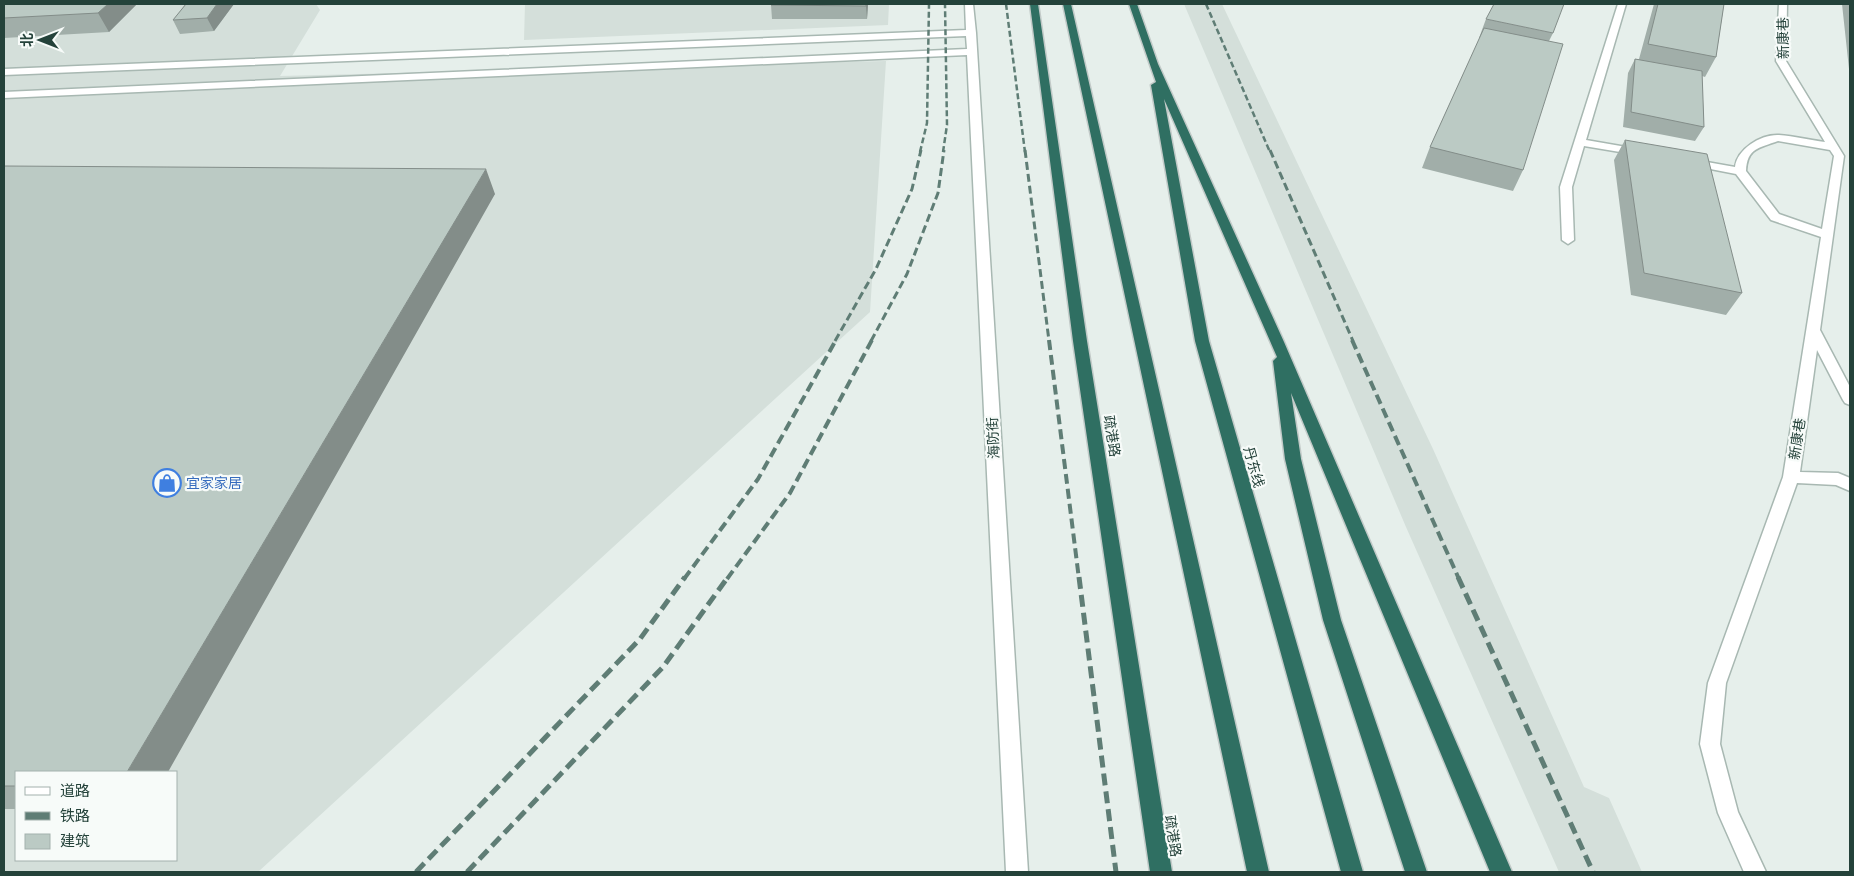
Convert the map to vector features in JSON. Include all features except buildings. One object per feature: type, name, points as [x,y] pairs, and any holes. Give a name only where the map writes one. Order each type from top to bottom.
[{"type":"highway","name":"疏港路","points":[[1034,4],[1080,341],[1161,872]]},
{"type":"highway","points":[[1068,4],[1258,872]]},
{"type":"highway","points":[[1133,4],[1153,64],[1277,342],[1501,872]]},
{"type":"highway","name":"丹东线","points":[[1153,64],[1202,341],[1352,872]]},
{"type":"highway","points":[[1277,342],[1292,459],[1332,620],[1416,872]]},
{"type":"street","name":"海防街","points":[[970,4],[1018,872]]},
{"type":"street","points":[[1568,240],[1566,187],[1622,4]]},
{"type":"street","name":"新康巷","points":[[1755,872],[1728,813],[1710,744],[1717,683],[1791,477],[1839,156],[1781,61],[1783,4]]},
{"type":"street","points":[[4,72],[971,33]]},
{"type":"street","points":[[4,95],[972,52]]},
{"type":"street","points":[[1828,235],[1774,217],[1740,171],[1741,160],[1748,149],[1777,138],[1834,147]]},
{"type":"street","points":[[1580,142],[1646,154]]},
{"type":"street","points":[[1674,159],[1740,171]]},
{"type":"street","points":[[1814,331],[1850,400]]},
{"type":"street","points":[[1791,477],[1838,479],[1850,485]]},
{"type":"shaded area","points":[[4,4],[316,4],[320,10],[280,76],[886,61],[870,312],[258,872],[4,872]]},
{"type":"shaded area","points":[[525,4],[889,4],[888,25],[524,40]]},
{"type":"shaded area","points":[[1184,4],[1222,4],[1433,449],[1584,787],[1609,798],[1642,872],[1559,872],[1406,527]]},
{"type":"railway","points":[[920,152],[927,123],[929,4]]},
{"type":"railway","points":[[943,152],[947,125],[945,4]]},
{"type":"railway","points":[[1006,4],[1025,152]]},
{"type":"railway","points":[[1206,4],[1270,152]]},
{"type":"railway","points":[[835,341],[876,269],[912,189],[921,150]]},
{"type":"railway","points":[[871,341],[907,274],[938,193],[944,150]]},
{"type":"railway","points":[[1025,150],[1049,341]]},
{"type":"railway","points":[[1270,150],[1353,341]]},
{"type":"railway","points":[[684,579],[758,479],[836,340]]},
{"type":"railway","points":[[727,579],[790,493],[872,340]]},
{"type":"railway","points":[[1049,340],[1079,579]]},
{"type":"railway","points":[[1352,340],[1459,579]]},
{"type":"railway","points":[[416,872],[640,639],[685,577]]},
{"type":"railway","points":[[467,872],[663,667],[728,577]]},
{"type":"railway","points":[[1079,577],[1116,872]]},
{"type":"railway","points":[[1458,577],[1593,872]]},
{"type":"place","name":"宜家家居","points":[[167,483]]}]
